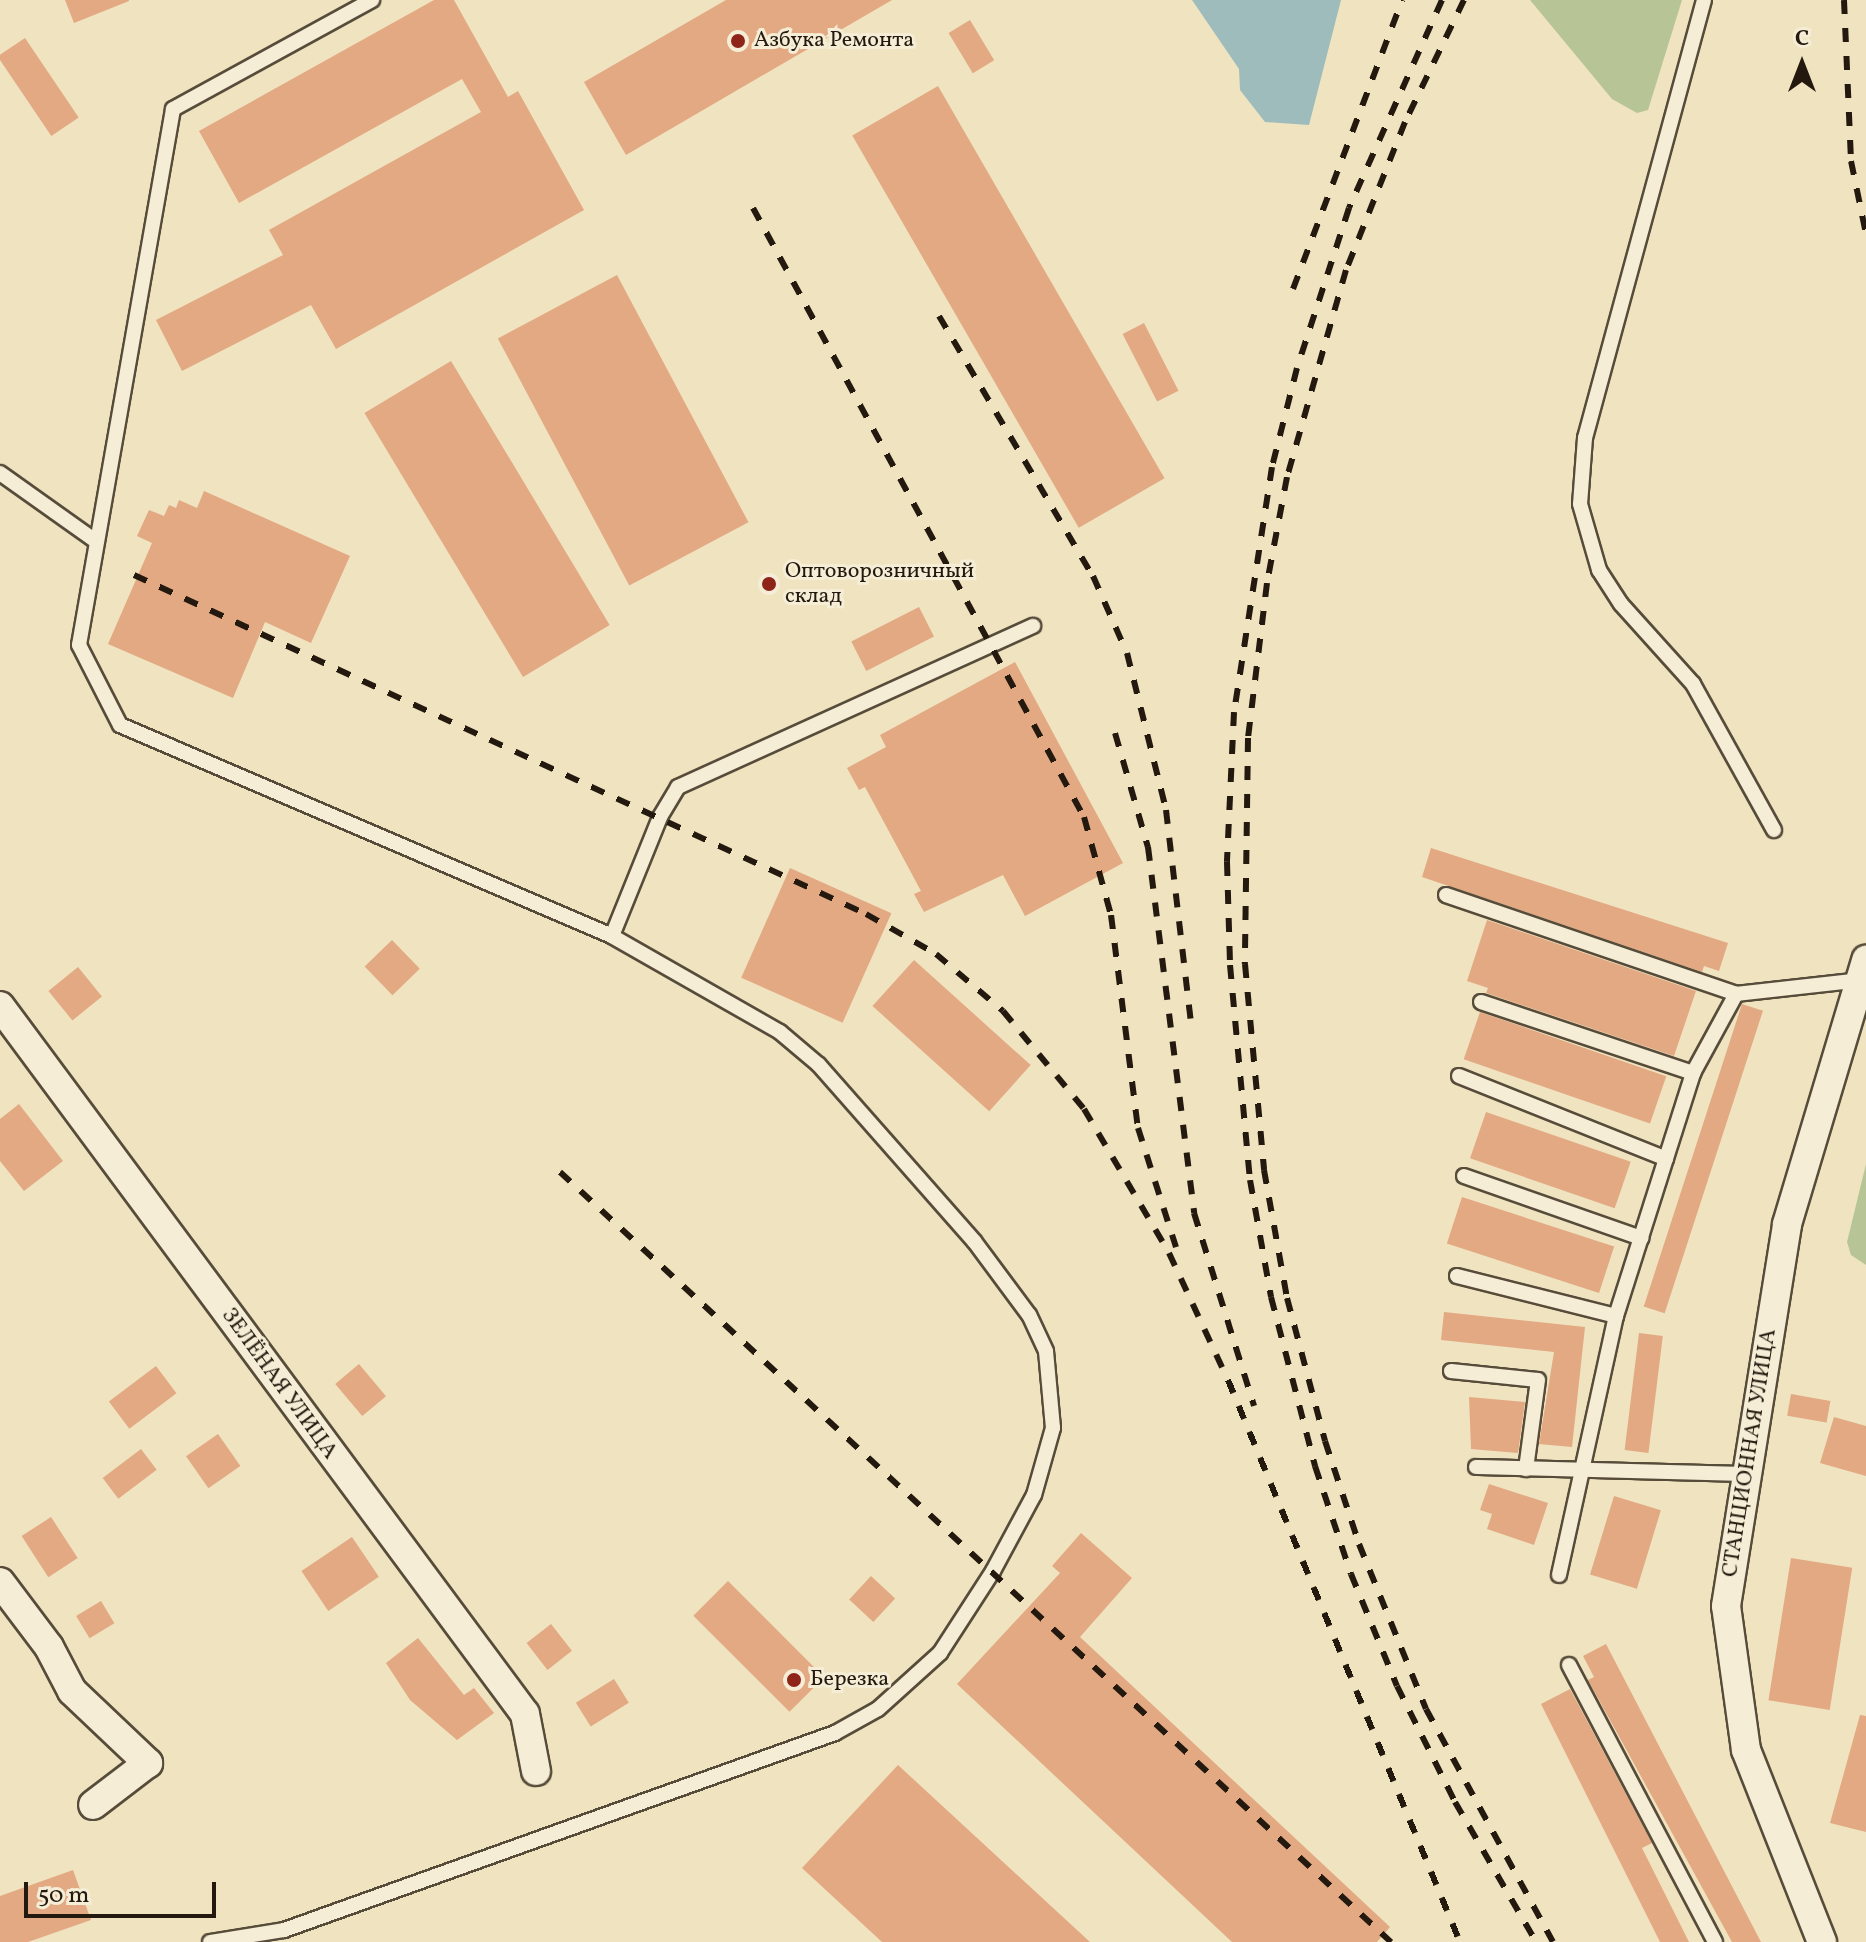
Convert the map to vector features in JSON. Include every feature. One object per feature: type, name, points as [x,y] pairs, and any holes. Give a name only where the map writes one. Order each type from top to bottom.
[{"type":"street","name":"СТАНЦИОННАЯ УЛИЦА","points":[[1822,1942],[1746,1750],[1726,1606],[1787,1224],[1864,970]]},
{"type":"street","name":"ЗЕЛЁНАЯ УЛИЦА","points":[[0,1006],[525,1714],[536,1771]]},
{"type":"street","points":[[0,1582],[49,1647],[72,1691],[148,1763],[93,1805]]},
{"type":"lane","points":[[210,1942],[284,1930],[835,1733],[868,1715],[940,1653],[1034,1495],[1053,1428],[1053,1394],[1046,1351],[1007,1285],[819,1065],[737,1004],[612,936],[120,725],[79,645],[93,539],[173,109],[372,0]]},
{"type":"lane","points":[[1704,0],[1585,438],[1580,504],[1599,570],[1621,604],[1693,684],[1774,830]]},
{"type":"lane","points":[[0,473],[93,539]]},
{"type":"lane","points":[[612,936],[660,817],[678,787],[1033,626]]},
{"type":"lane","points":[[1446,895],[1736,994],[1864,970]]},
{"type":"lane","points":[[1559,1575],[1616,1316],[1693,1073],[1736,994]]},
{"type":"lane","points":[[1481,1002],[1693,1073]]},
{"type":"lane","points":[[1459,1076],[1666,1159]]},
{"type":"lane","points":[[1464,1176],[1641,1238]]},
{"type":"lane","points":[[1457,1276],[1616,1316]]},
{"type":"lane","points":[[1451,1371],[1538,1380],[1526,1469]]},
{"type":"lane","points":[[1476,1467],[1747,1474]]},
{"type":"lane","points":[[1569,1665],[1715,1942]]},
{"type":"green space","points":[[1530,0],[1682,0],[1648,110],[1637,113],[1612,99]]},
{"type":"green space","points":[[1866,1164],[1866,1265],[1851,1255],[1847,1242]]},
{"type":"water","points":[[1192,0],[1341,0],[1309,125],[1265,122],[1240,90],[1239,69]]},
{"type":"building","points":[[65,0],[129,0],[129,1],[74,23]]},
{"type":"building","points":[[434,0],[454,0],[508,97],[518,91],[584,210],[336,349],[311,305],[182,371],[156,320],[283,255],[269,230],[481,112],[462,79],[239,203],[199,131]]},
{"type":"building","name":"Азбука Ремонта","points":[[726,0],[892,0],[626,155],[584,82]]},
{"type":"building","points":[[970,20],[994,60],[973,73],[949,33]]},
{"type":"building","points":[[25,38],[79,118],[51,136],[0,60],[0,55]]},
{"type":"building","points":[[938,86],[1164,478],[1079,528],[852,136]]},
{"type":"building","points":[[617,275],[748,522],[629,586],[498,338]]},
{"type":"building","points":[[1144,323],[1179,391],[1157,402],[1123,334]]},
{"type":"building","points":[[451,361],[610,625],[523,677],[364,413]]},
{"type":"building","points":[[204,491],[350,556],[311,643],[265,622],[233,698],[108,644],[152,543],[137,536],[149,510],[164,516],[169,505],[176,508],[179,500],[197,508]]},
{"type":"building","points":[[919,607],[934,636],[866,671],[851,642]]},
{"type":"building","points":[[1015,662],[1123,863],[1025,916],[1003,875],[924,912],[914,894],[921,891],[865,787],[859,790],[847,768],[886,747],[880,735]]},
{"type":"building","points":[[1431,848],[1728,943],[1719,971],[1704,966],[1702,972],[1422,877]]},
{"type":"building","points":[[790,868],[891,913],[843,1023],[741,978]]},
{"type":"building","points":[[1487,920],[1696,991],[1674,1056],[1486,993],[1488,988],[1467,981]]},
{"type":"building","points":[[392,940],[420,969],[392,995],[365,966]]},
{"type":"building","points":[[914,960],[1031,1065],[989,1111],[873,1006]]},
{"type":"building","points":[[78,967],[102,997],[72,1020],[48,991]]},
{"type":"building","points":[[1742,1004],[1763,1011],[1665,1313],[1644,1306]]},
{"type":"building","points":[[1480,1012],[1666,1076],[1650,1123],[1464,1059]]},
{"type":"building","points":[[19,1104],[63,1161],[24,1191],[0,1161],[0,1119]]},
{"type":"building","points":[[1486,1112],[1631,1162],[1615,1208],[1470,1158]]},
{"type":"building","points":[[1462,1197],[1614,1246],[1599,1293],[1447,1244]]},
{"type":"building","points":[[1444,1312],[1585,1327],[1572,1447],[1539,1444],[1554,1352],[1441,1340]]},
{"type":"building","points":[[1639,1333],[1663,1336],[1648,1453],[1625,1450]]},
{"type":"building","points":[[359,1364],[386,1396],[362,1416],[335,1384]]},
{"type":"building","points":[[156,1366],[176,1393],[129,1429],[109,1402]]},
{"type":"building","points":[[1791,1394],[1830,1401],[1827,1423],[1787,1416]]},
{"type":"building","points":[[1469,1397],[1525,1402],[1518,1453],[1471,1449]]},
{"type":"building","points":[[1834,1417],[1866,1426],[1866,1476],[1820,1463]]},
{"type":"building","points":[[218,1434],[240,1466],[208,1488],[186,1456]]},
{"type":"building","points":[[141,1449],[157,1470],[118,1499],[103,1478]]},
{"type":"building","points":[[1489,1484],[1548,1503],[1534,1545],[1487,1529],[1492,1514],[1480,1510]]},
{"type":"building","points":[[1614,1496],[1661,1510],[1637,1589],[1590,1574]]},
{"type":"building","points":[[51,1517],[78,1558],[48,1577],[22,1536]]},
{"type":"building","points":[[1081,1533],[1132,1578],[1080,1637],[1390,1927],[1377,1942],[1232,1942],[957,1684],[1060,1573],[1052,1566]]},
{"type":"building","points":[[352,1537],[379,1577],[328,1611],[301,1571]]},
{"type":"building","points":[[1791,1558],[1852,1568],[1830,1710],[1768,1700]]},
{"type":"building","points":[[871,1576],[895,1599],[873,1622],[849,1599]]},
{"type":"building","points":[[728,1581],[824,1677],[790,1712],[693,1616]]},
{"type":"building","points":[[101,1601],[114,1623],[90,1638],[76,1616]]},
{"type":"building","points":[[551,1624],[572,1651],[548,1670],[527,1643]]},
{"type":"building","points":[[418,1638],[464,1695],[474,1688],[494,1713],[457,1740],[410,1700],[386,1663]]},
{"type":"building","points":[[1606,1644],[1761,1942],[1732,1942],[1588,1680],[1594,1677],[1583,1656]]},
{"type":"building","points":[[614,1679],[629,1703],[591,1727],[576,1703]]},
{"type":"building","points":[[1570,1689],[1652,1843],[1642,1848],[1689,1942],[1660,1942],[1541,1704]]},
{"type":"building","points":[[1860,1715],[1866,1716],[1866,1832],[1830,1823]]},
{"type":"building","points":[[898,1765],[1090,1942],[882,1942],[802,1868]]},
{"type":"building","points":[[73,1870],[91,1920],[28,1942],[0,1942],[0,1896]]},
{"type":"railway","points":[[1293,289],[1402,0]]},
{"type":"railway","points":[[1442,0],[1349,208],[1297,368],[1272,467],[1234,712],[1227,862],[1230,965],[1250,1180],[1271,1297],[1315,1466],[1351,1574],[1397,1686],[1455,1802],[1536,1942]]},
{"type":"railway","points":[[1464,0],[1405,122],[1346,270],[1287,477],[1267,583],[1248,738],[1245,964],[1264,1170],[1287,1298],[1325,1441],[1359,1544],[1426,1709],[1553,1942]]},
{"type":"railway","points":[[1844,0],[1851,161],[1866,234]]},
{"type":"railway","points":[[753,208],[1084,817],[1111,915],[1138,1128],[1176,1247]]},
{"type":"railway","points":[[939,316],[1093,576],[1127,653],[1166,810],[1191,1024]]},
{"type":"railway","points":[[134,575],[866,914],[936,954],[1003,1011],[1084,1109],[1169,1253],[1228,1380],[1460,1942]]},
{"type":"railway","points":[[1115,733],[1148,847],[1194,1213],[1254,1406]]},
{"type":"railway","points":[[560,1172],[1391,1942]]},
{"type":"place","name":"Азбука Ремонта","points":[[738,41]]},
{"type":"place","name":"Оптоворозничный склад","points":[[769,584]]},
{"type":"place","name":"Березка","points":[[794,1680]]}]
